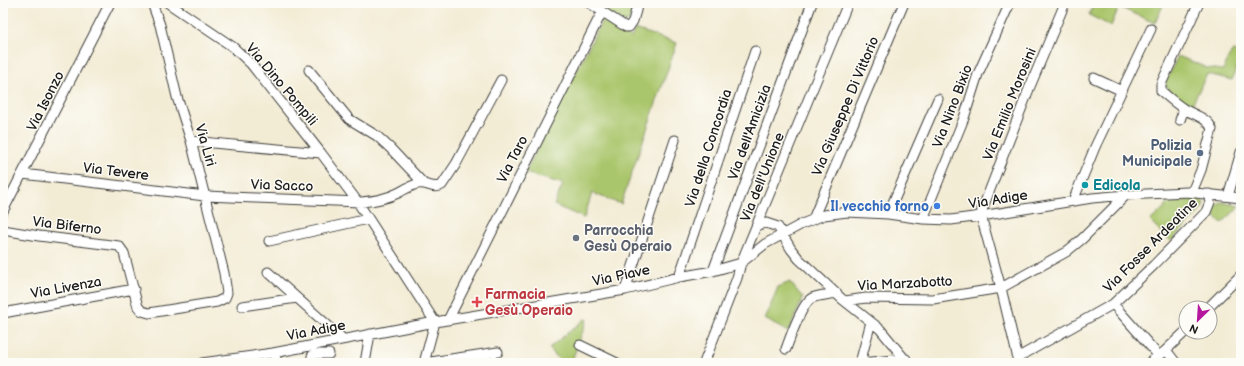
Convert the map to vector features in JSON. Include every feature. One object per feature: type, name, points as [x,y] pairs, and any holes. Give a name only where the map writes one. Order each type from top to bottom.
[{"type":"street","name":"Via Isonzo","points":[[3,211],[110,3]]},
{"type":"street","name":"Via Liri","points":[[134,289],[139,308],[142,312],[148,313],[217,302],[223,300],[226,296],[227,290],[191,142],[177,97],[160,25],[152,3]]},
{"type":"street","name":"Via Dino Pompili","points":[[168,3],[233,48],[246,59],[357,201],[435,322]]},
{"type":"street","points":[[589,3],[622,25],[629,27],[633,21],[638,3]]},
{"type":"street","name":"Via dell'Amicizia","points":[[713,271],[812,3]]},
{"type":"street","name":"Via dell'Unione","points":[[704,363],[737,278],[741,263],[756,230],[848,3]]},
{"type":"street","name":"Via Giuseppe Di Vittorio","points":[[813,219],[904,3]]},
{"type":"street","name":"Via Nino Bixio","points":[[923,219],[964,118],[978,74],[1010,3]]},
{"type":"street","name":"Via Emilio Morosini","points":[[981,216],[1029,89],[1065,3]]},
{"type":"street","points":[[1192,192],[1201,170],[1212,129],[1211,124],[1184,109],[1161,91],[1161,84],[1199,3]]},
{"type":"street","name":"Via Taro","points":[[448,320],[450,313],[602,12]]},
{"type":"street","points":[[1073,201],[1095,147],[1151,29]]},
{"type":"street","name":"Via della Concordia","points":[[679,277],[755,50]]},
{"type":"street","points":[[309,70],[349,119],[377,136],[424,184]]},
{"type":"street","points":[[1094,78],[1122,91]]},
{"type":"street","points":[[357,201],[370,201],[385,198],[415,185],[424,184],[436,187],[443,184],[456,164],[501,80]]},
{"type":"street","points":[[888,214],[938,99]]},
{"type":"street","points":[[1180,120],[1184,109]]},
{"type":"street","points":[[625,290],[674,140]]},
{"type":"street","points":[[191,142],[321,153]]},
{"type":"street","points":[[1228,196],[1241,152]]},
{"type":"street","name":"Via Tevere","points":[[23,174],[205,196]]},
{"type":"street","name":"Via Adige","points":[[741,263],[765,244],[813,219],[824,215],[847,212],[951,220],[1073,201],[1126,195],[1192,192],[1241,198]]},
{"type":"street","name":"Via Fosse Ardeatine","points":[[1018,360],[1113,304],[1154,266],[1206,212],[1210,202],[1209,194]]},
{"type":"street","name":"Via Marzabotto","points":[[845,301],[866,298],[933,299],[1002,288],[1066,252],[1082,239],[1126,195]]},
{"type":"street","name":"Via Sacco","points":[[205,196],[357,201]]},
{"type":"street","points":[[981,216],[1002,288],[1018,360]]},
{"type":"street","points":[[269,241],[368,219]]},
{"type":"street","points":[[765,244],[756,239],[756,230],[766,223],[778,227],[790,249],[799,259],[845,301],[871,322],[890,340],[907,361]]},
{"type":"street","name":"Via Biferno","points":[[3,230],[53,238],[115,245],[121,248],[124,253],[134,289]]},
{"type":"street","name":"Via Piave","points":[[435,322],[625,290],[679,277],[713,271],[741,263]]},
{"type":"street","points":[[268,272],[343,339]]},
{"type":"street","points":[[1216,300],[1241,275]]},
{"type":"street","name":"Via Livenza","points":[[3,313],[134,289]]},
{"type":"street","points":[[786,349],[797,320],[808,301],[812,298],[837,293]]},
{"type":"street","points":[[242,306],[297,298]]},
{"type":"street","points":[[1113,304],[1162,353],[1176,363]]},
{"type":"street","points":[[435,322],[424,363],[498,352]]},
{"type":"street","name":"Via Adige","points":[[202,363],[272,352],[435,322]]},
{"type":"street","points":[[871,322],[860,363],[907,361]]},
{"type":"street","points":[[365,363],[370,334]]},
{"type":"street","points":[[1149,363],[1178,338]]},
{"type":"street","points":[[580,345],[617,363]]},
{"type":"street","points":[[272,352],[278,363]]},
{"type":"street","points":[[312,363],[312,356],[314,354],[329,354]]},
{"type":"green space","points":[[593,3],[634,3],[631,19],[624,23]]},
{"type":"green space","points":[[1094,3],[1164,3],[1155,23],[1119,7],[1111,26],[1089,15]]},
{"type":"green space","points":[[604,17],[631,38],[635,29],[677,43],[621,204],[592,193],[584,218],[554,205],[563,184],[525,173]]},
{"type":"green space","points":[[1232,51],[1241,53],[1241,56],[1232,80],[1207,74],[1191,107],[1170,94],[1165,83],[1178,56],[1207,68],[1223,70]]},
{"type":"green space","points":[[1200,199],[1204,203],[1202,209],[1171,241],[1150,221],[1171,201]]},
{"type":"green space","points":[[1221,202],[1240,206],[1222,223],[1210,212]]},
{"type":"green space","points":[[790,282],[803,298],[788,332],[765,319],[778,287]]},
{"type":"green space","points":[[585,319],[587,320],[571,363],[562,363],[549,348]]},
{"type":"place","name":"Polizia Municipale","points":[[1200,153]]},
{"type":"place","name":"Edicola","points":[[1085,185]]},
{"type":"place","name":"Il vecchio forno","points":[[937,206]]},
{"type":"place","name":"Parrocchia Gesù Operaio","points":[[576,238]]},
{"type":"place","name":"Farmacia Gesù Operaio","points":[[477,302]]}]
